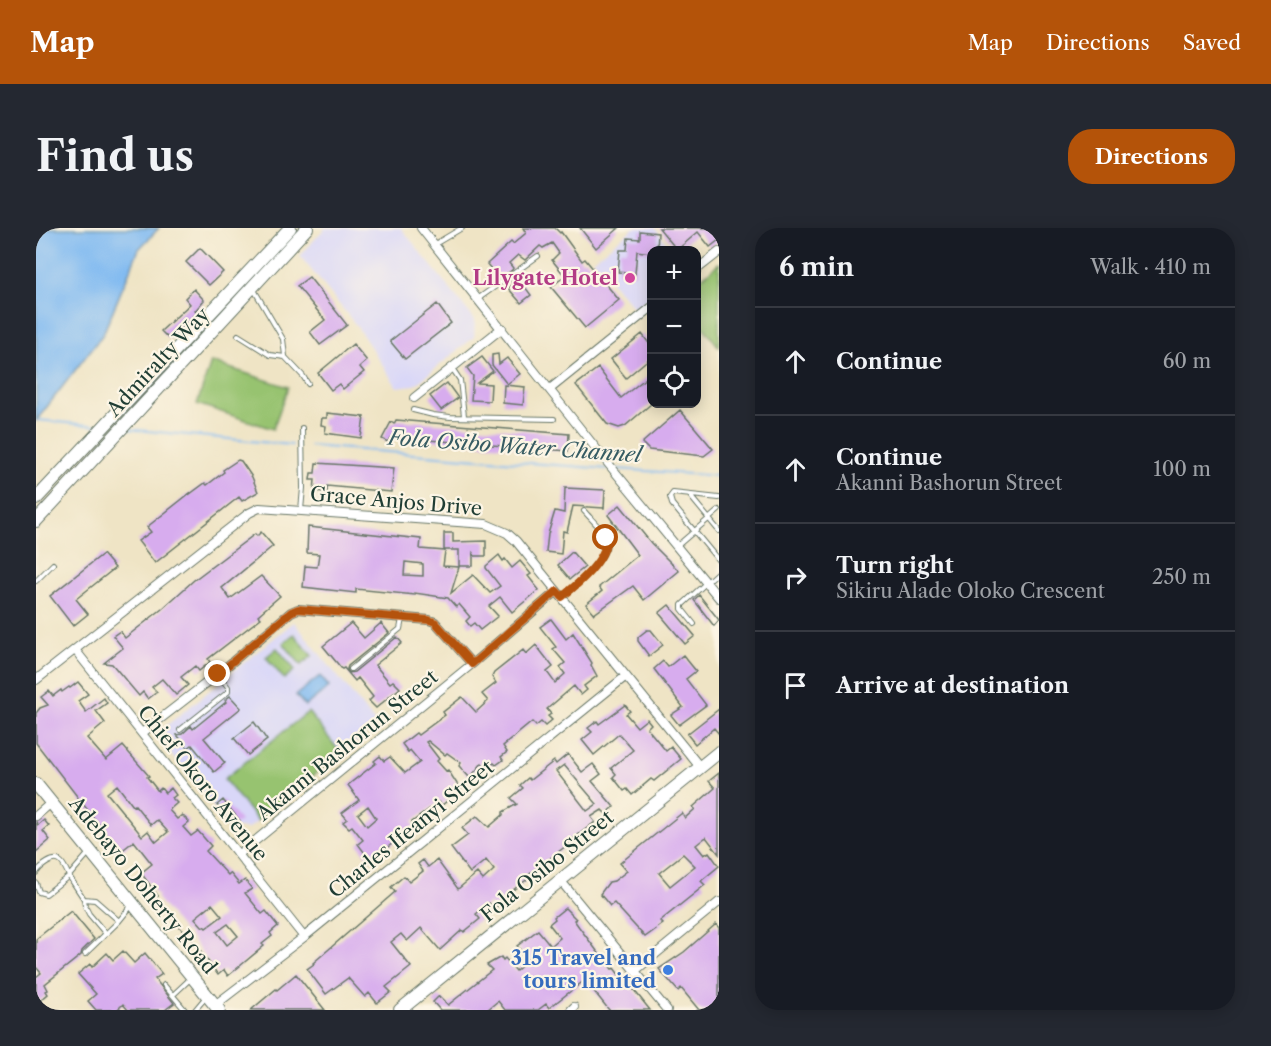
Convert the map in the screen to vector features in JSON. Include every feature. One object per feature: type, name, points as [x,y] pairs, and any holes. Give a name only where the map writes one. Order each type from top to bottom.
[{"type":"main road","name":"Admiralty Way","points":[[36,499],[290,228]]},
{"type":"main road","name":"Admiralty Way","points":[[36,521],[307,228]]},
{"type":"main road","name":"Fola Osibo Street","points":[[400,1010],[719,752]]},
{"type":"main road","name":"Adebayo Doherty Road","points":[[36,784],[214,1003]]},
{"type":"street","points":[[421,228],[602,456],[719,598]]},
{"type":"street","points":[[701,266],[719,252]]},
{"type":"street","points":[[550,389],[647,310]]},
{"type":"street","points":[[414,398],[501,328]]},
{"type":"street","name":"Grace Anjos Drive","points":[[36,680],[76,651],[249,513],[259,508],[486,524],[497,527],[516,541],[700,767]]},
{"type":"street","name":"Akanni Bashorun Street","points":[[239,854],[560,594]]},
{"type":"street","points":[[142,733],[218,674],[291,612],[298,609],[402,616],[435,622],[472,664]]},
{"type":"street","name":"Chief Okoro Avenue","points":[[76,651],[304,937]]},
{"type":"street","name":"Charles Ifeanyi Street","points":[[214,1003],[304,937],[626,676]]},
{"type":"street","points":[[36,816],[51,803]]},
{"type":"street","points":[[560,880],[667,1010]]},
{"type":"street","points":[[635,970],[719,902]]},
{"type":"lane","points":[[434,244],[462,228]]},
{"type":"lane","points":[[478,299],[538,256]]},
{"type":"lane","points":[[253,287],[283,339],[285,357],[308,384]]},
{"type":"lane","points":[[238,335],[270,355],[285,357]]},
{"type":"lane","points":[[452,368],[460,380],[464,416]]},
{"type":"lane","points":[[413,410],[433,415],[554,419]]},
{"type":"lane","points":[[301,510],[302,428]]},
{"type":"lane","points":[[719,498],[673,494],[670,496],[672,504],[719,561]]},
{"type":"lane","points":[[690,496],[719,531]]},
{"type":"lane","points":[[677,546],[719,510]]},
{"type":"lane","points":[[560,594],[601,558],[607,545],[606,538],[585,511]]},
{"type":"lane","points":[[36,581],[53,564]]},
{"type":"lane","points":[[694,624],[681,606],[719,571]]},
{"type":"lane","points":[[351,669],[400,628],[402,616]]},
{"type":"lane","points":[[180,730],[228,692],[228,687],[218,674]]},
{"type":"lane","points":[[36,883],[39,892],[46,894],[69,876],[90,851]]},
{"type":"lane","points":[[36,873],[53,860],[61,862],[84,899],[89,914],[106,934]]},
{"type":"lane","points":[[84,899],[95,900],[119,921]]},
{"type":"lane","points":[[86,954],[133,904]]},
{"type":"lane","points":[[173,995],[192,976]]},
{"type":"lane","points":[[164,985],[185,1010]]},
{"type":"lane","points":[[195,1010],[214,1003]]},
{"type":"shaded area","points":[[325,228],[401,228],[475,320],[474,337],[415,385],[397,387],[356,325],[300,256]]},
{"type":"shaded area","name":"Lilygate Hotel","points":[[634,228],[655,228],[669,246],[647,246],[647,299],[635,309],[593,260]]},
{"type":"shaded area","points":[[294,622],[377,725],[248,829],[230,827],[162,743],[165,727]]},
{"type":"green space","points":[[719,263],[719,347],[701,324],[701,279]]},
{"type":"green space","points":[[211,362],[288,387],[273,429],[197,404]]},
{"type":"green space","points":[[294,634],[312,656],[301,665],[283,643]]},
{"type":"green space","points":[[277,648],[295,670],[284,679],[266,657]]},
{"type":"green space","points":[[308,712],[341,753],[258,821],[224,779]]},
{"type":"water","points":[[36,228],[159,228],[139,249],[103,334],[36,421]]},
{"type":"water","points":[[320,676],[329,687],[305,706],[296,695]]},
{"type":"building","points":[[523,228],[555,228],[561,232],[582,261],[585,259],[619,300],[585,328],[551,287],[565,276],[552,260],[559,253],[552,243],[543,248],[540,246],[525,260],[518,255],[509,263],[512,270],[499,279],[487,264],[511,242],[513,244],[526,233]]},
{"type":"building","points":[[580,228],[619,228],[596,248]]},
{"type":"building","points":[[659,228],[719,228],[719,240],[710,247],[698,232],[682,246],[674,246]]},
{"type":"building","points":[[640,231],[658,233],[657,246],[647,246],[647,252],[637,251],[635,274],[618,272],[620,250],[627,250],[628,238],[640,239]]},
{"type":"building","points":[[200,248],[223,272],[209,285],[186,262]]},
{"type":"building","points":[[517,276],[531,295],[521,303],[508,288],[513,284],[510,281]]},
{"type":"building","points":[[309,277],[347,325],[320,345],[310,332],[325,320],[297,286]]},
{"type":"building","points":[[194,289],[204,300],[195,311],[197,313],[171,338],[168,338],[161,331],[190,304],[185,298]]},
{"type":"building","points":[[437,304],[451,323],[405,359],[390,341]]},
{"type":"building","points":[[642,334],[647,341],[647,360],[626,378],[611,359]]},
{"type":"building","points":[[353,344],[367,361],[360,367],[364,372],[343,389],[339,384],[331,390],[318,373]]},
{"type":"building","points":[[498,354],[499,364],[507,358],[520,374],[507,384],[492,365],[492,355]]},
{"type":"building","points":[[482,357],[493,371],[477,383],[491,384],[490,401],[471,400],[473,376],[467,368]]},
{"type":"building","points":[[598,368],[621,398],[647,377],[647,407],[625,426],[619,428],[607,424],[576,385]]},
{"type":"building","points":[[447,383],[458,398],[441,410],[430,396]]},
{"type":"building","points":[[504,385],[525,387],[523,405],[503,403]]},
{"type":"building","points":[[680,410],[713,449],[704,456],[649,450],[642,443]]},
{"type":"building","points":[[327,413],[364,417],[361,438],[325,433],[326,426],[321,425],[322,418],[327,418]]},
{"type":"building","points":[[396,420],[569,434],[568,451],[390,438],[388,442],[382,439],[391,422],[394,424]]},
{"type":"building","points":[[238,460],[252,477],[258,492],[242,501],[239,497],[155,563],[138,541],[151,532],[147,527],[190,493],[205,483],[207,485]]},
{"type":"building","points":[[316,463],[394,468],[391,492],[327,486],[327,492],[314,491],[315,480],[310,480],[311,473],[315,473]]},
{"type":"building","points":[[565,488],[605,490],[604,508],[573,506],[567,532],[563,531],[561,554],[546,552],[548,534],[555,511],[564,513]]},
{"type":"building","points":[[620,505],[651,543],[679,571],[644,600],[633,586],[594,614],[586,604],[602,591],[599,587],[638,555],[608,515]]},
{"type":"building","points":[[308,527],[421,539],[420,549],[445,551],[443,566],[459,567],[451,593],[473,575],[490,593],[500,586],[486,568],[499,555],[512,568],[520,561],[531,574],[528,576],[539,590],[512,612],[500,597],[489,606],[498,616],[480,630],[474,623],[470,626],[466,621],[470,617],[459,604],[456,607],[448,598],[415,593],[415,595],[356,589],[356,593],[303,587],[305,566],[317,567],[319,554],[307,553]],"holes":[[[405,562],[423,564],[423,576],[404,575]]]},
{"type":"building","points":[[261,532],[273,546],[222,588],[230,599],[261,576],[280,596],[258,615],[261,618],[208,659],[210,662],[199,671],[195,666],[181,677],[188,685],[176,695],[162,679],[152,687],[157,692],[148,699],[143,692],[139,696],[112,664],[104,663],[123,648],[113,636],[120,631],[125,638],[194,580],[255,534],[257,536]]},
{"type":"building","points":[[444,533],[453,533],[453,542],[486,541],[486,556],[475,556],[473,553],[473,566],[459,566],[459,550],[444,550]]},
{"type":"building","points":[[572,552],[585,567],[570,579],[558,565]]},
{"type":"building","points":[[103,554],[115,568],[76,599],[88,614],[73,626],[50,596]]},
{"type":"building","points":[[699,595],[719,620],[714,626],[694,600]]},
{"type":"building","points":[[669,605],[695,636],[685,644],[659,613]]},
{"type":"building","points":[[551,619],[566,639],[573,633],[592,663],[597,676],[584,686],[587,690],[581,695],[574,686],[547,709],[551,714],[548,716],[552,720],[545,726],[541,722],[536,726],[532,722],[503,746],[507,752],[501,757],[503,760],[486,769],[482,763],[470,778],[459,766],[461,763],[447,753],[445,755],[428,741],[426,742],[439,759],[437,761],[446,771],[448,770],[461,790],[442,805],[439,802],[412,822],[415,827],[370,860],[358,844],[363,840],[352,826],[349,828],[343,822],[347,819],[342,813],[359,800],[348,785],[376,763],[374,761],[380,756],[384,761],[390,757],[405,773],[420,762],[402,744],[445,715],[443,712],[462,697],[476,712],[488,701],[482,694],[496,683],[492,677],[494,673],[523,650],[526,654],[536,645],[553,667],[547,672],[555,683],[565,674],[560,667],[565,663],[553,649],[556,647],[540,627]],"holes":[[[368,806],[376,818],[367,826],[358,814]]]},
{"type":"building","points":[[351,623],[364,638],[381,623],[389,633],[348,666],[349,673],[354,672],[397,637],[402,643],[375,665],[390,683],[393,681],[400,688],[376,708],[369,701],[373,697],[358,678],[355,681],[323,646]]},
{"type":"building","points":[[647,630],[651,630],[663,645],[649,656],[638,641],[638,637]]},
{"type":"building","points":[[683,655],[696,671],[686,679],[706,705],[679,725],[671,715],[683,707],[654,669],[663,661],[668,667]]},
{"type":"building","points":[[78,682],[88,694],[78,701],[86,712],[104,698],[107,703],[96,711],[105,723],[87,738],[106,760],[123,746],[149,776],[147,777],[158,791],[161,788],[165,793],[171,788],[176,795],[172,798],[177,803],[169,810],[177,819],[182,815],[189,822],[183,827],[191,836],[198,831],[211,846],[206,851],[228,875],[230,873],[239,884],[245,880],[252,889],[245,893],[262,914],[266,911],[278,926],[270,933],[272,936],[262,944],[264,946],[228,976],[224,970],[218,975],[186,931],[184,932],[156,897],[158,896],[141,873],[152,864],[134,841],[120,852],[36,743],[36,713],[40,708],[48,705],[41,697],[49,691],[53,696],[61,690],[62,692]],"holes":[[[117,785],[151,825],[157,820],[168,832],[156,842],[148,831],[142,836],[107,793]],[[212,904],[222,916],[206,928],[195,918]],[[228,924],[238,936],[227,945],[217,932]]]},
{"type":"building","points":[[230,696],[241,708],[204,738],[225,763],[214,772],[192,745],[188,748],[177,735],[182,734],[191,726],[193,729],[226,702],[225,700]]},
{"type":"building","points":[[625,705],[630,711],[626,714],[637,727],[647,719],[651,724],[647,728],[666,751],[671,747],[681,759],[632,795],[627,789],[624,791],[613,777],[616,774],[611,768],[633,750],[619,734],[594,755],[582,740],[592,732],[588,728],[597,721],[599,724]]},
{"type":"building","points":[[719,709],[719,734],[714,728],[695,744],[687,734]]},
{"type":"building","points":[[254,722],[267,740],[248,755],[234,738]]},
{"type":"building","points":[[568,754],[582,772],[593,764],[601,774],[592,781],[614,807],[606,814],[602,810],[591,817],[595,822],[527,876],[529,878],[509,893],[510,895],[494,909],[489,903],[476,914],[480,919],[464,932],[462,930],[440,950],[421,928],[407,941],[401,934],[391,942],[411,967],[386,987],[391,992],[377,1003],[369,993],[365,997],[348,978],[326,994],[307,969],[395,892],[391,887],[404,876],[409,882],[423,871],[418,864],[423,860],[428,867],[437,860],[458,889],[477,873],[483,880],[494,870],[486,860],[470,873],[451,848],[468,835],[462,828],[477,816],[489,827],[503,815],[503,812],[517,804],[511,798],[523,788],[520,785],[554,761],[556,764]],"holes":[[[564,765],[597,804],[587,811],[556,771]]]},
{"type":"building","points":[[719,773],[719,854],[706,837],[696,845],[704,855],[709,852],[719,866],[701,881],[705,885],[660,921],[663,924],[645,937],[614,903],[610,906],[600,894],[609,882],[627,871],[620,863],[682,813],[685,818],[695,809],[693,807],[715,788],[709,781]],"holes":[[[683,854],[695,866],[670,886],[659,873]]]},
{"type":"building","points":[[223,800],[240,821],[234,826],[217,805]]},
{"type":"building","points":[[44,820],[49,826],[43,831],[50,840],[36,852],[36,822],[38,825]]},
{"type":"building","points":[[565,908],[576,919],[574,920],[612,969],[614,968],[620,976],[621,974],[650,1010],[609,1010],[585,980],[549,1008],[546,1004],[538,1010],[505,1010],[498,1001],[487,1010],[440,1010],[433,1002],[439,996],[448,1005],[492,970],[487,965],[501,957],[503,960],[505,958],[516,971],[528,960],[517,946],[538,930],[551,946],[560,938],[549,924]]},
{"type":"building","points":[[71,911],[94,939],[81,955],[45,984],[48,994],[40,1001],[36,996],[36,977],[41,973],[36,967],[36,939]]},
{"type":"building","points":[[716,924],[719,928],[719,1010],[699,1010],[681,988],[678,991],[659,969],[684,952]]},
{"type":"building","points":[[123,951],[134,963],[145,953],[162,974],[155,979],[174,1003],[165,1010],[128,1010],[123,1004],[117,1010],[96,1010],[88,1001],[96,994],[78,974],[90,964],[92,967],[107,953],[113,960]]},
{"type":"building","points":[[296,974],[325,1010],[251,1010],[276,989]]},
{"type":"waterway","name":"Fola Osibo Water Channel","points":[[38,420],[98,426]]},
{"type":"waterway","name":"Fola Osibo Water Channel","points":[[127,429],[292,445]]},
{"type":"waterway","name":"Fola Osibo Water Channel","points":[[310,446],[608,469]]},
{"type":"waterway","name":"Fola Osibo Water Channel","points":[[617,469],[719,476]]},
{"type":"place","name":"Lilygate Hotel","points":[[630,278]]},
{"type":"place","name":"315 Travel and tours limited","points":[[668,970]]},
{"type":"route","points":[[218,674],[291,612],[298,609],[429,620],[435,622],[472,664],[557,591],[562,597],[573,588],[601,558],[607,545],[606,538]]}]
